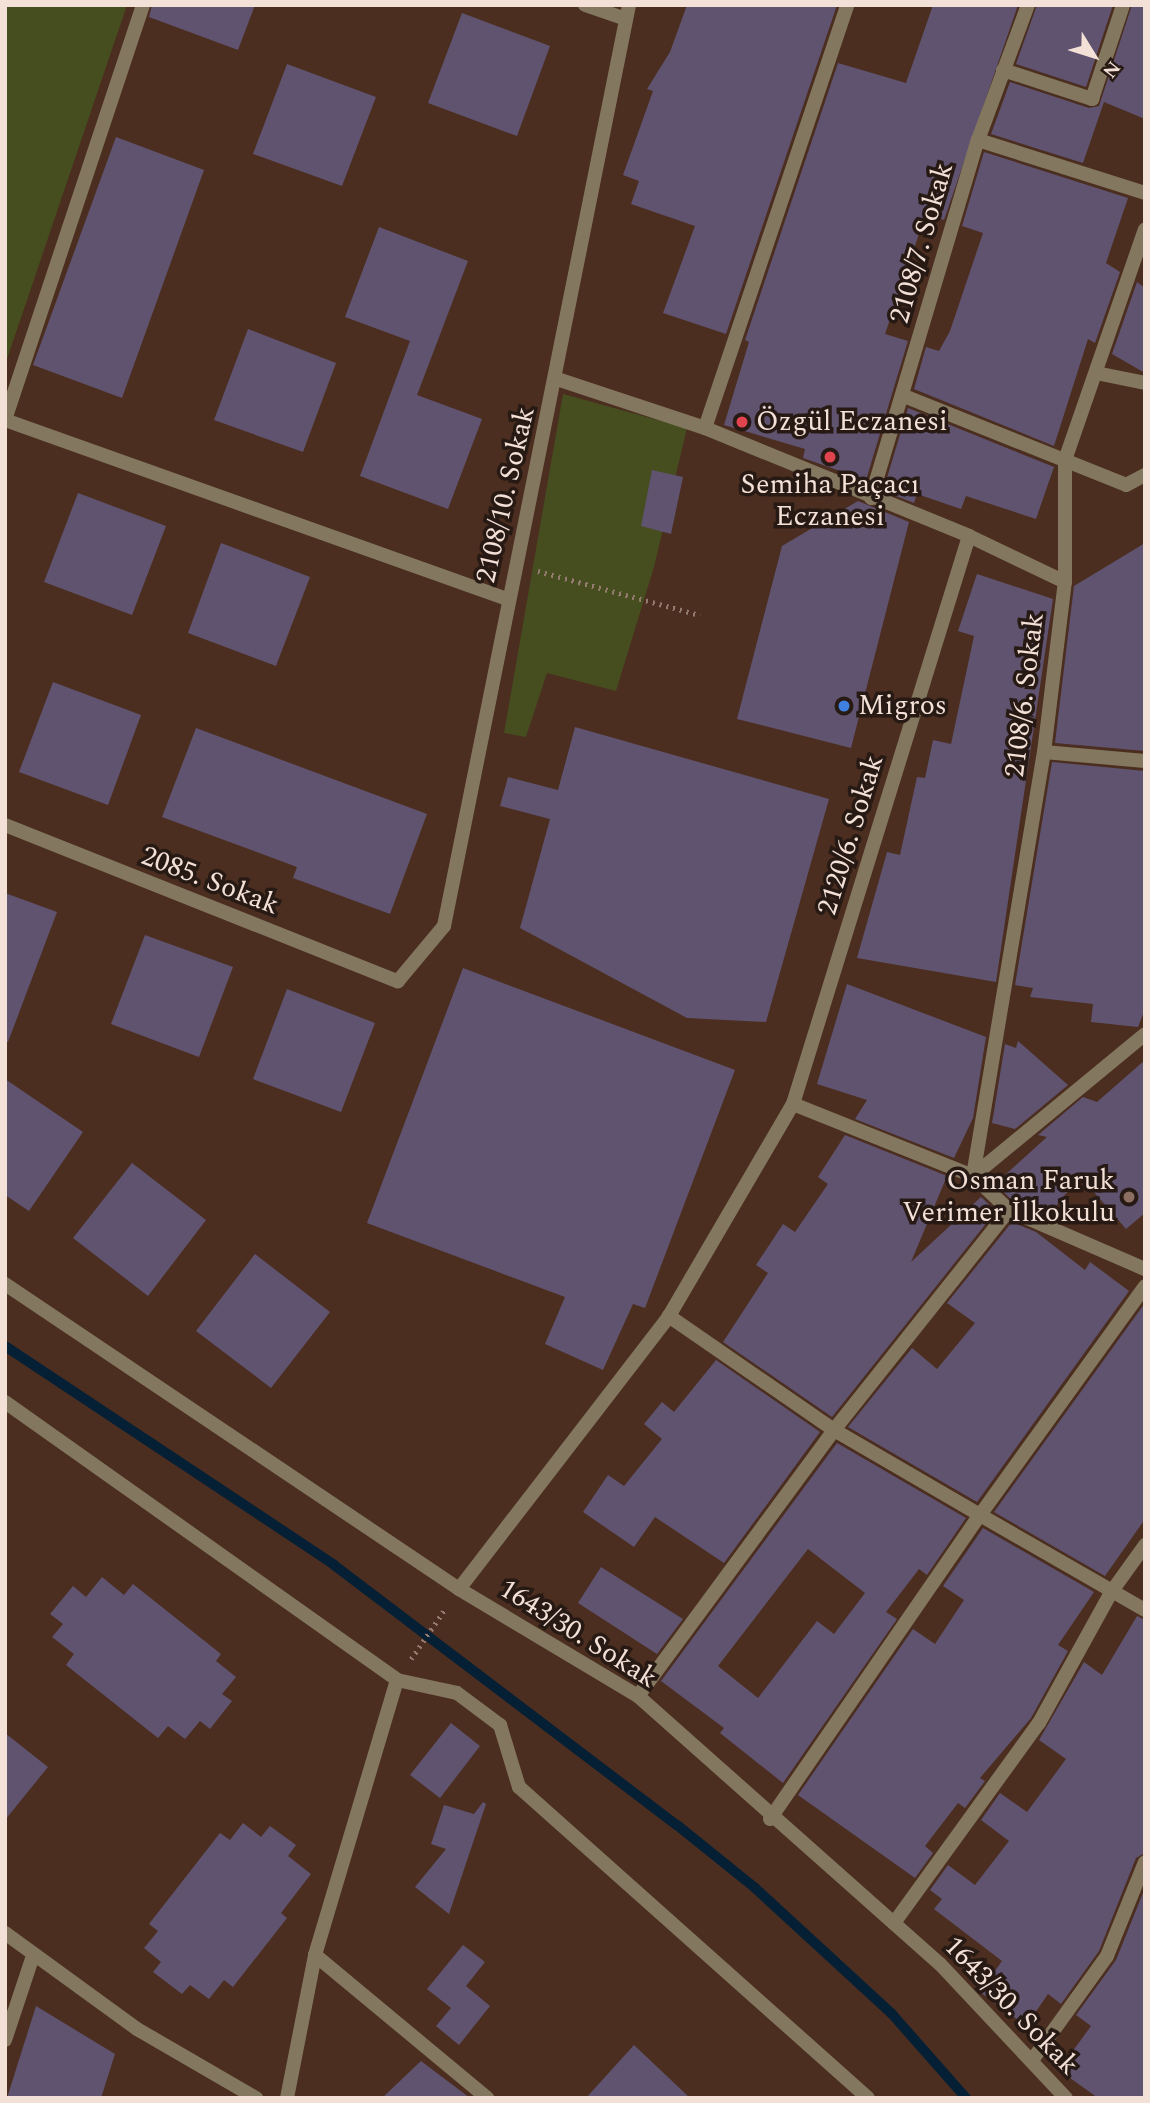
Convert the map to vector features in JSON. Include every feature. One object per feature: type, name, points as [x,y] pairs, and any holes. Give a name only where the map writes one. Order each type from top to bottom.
[{"type":"street","points":[[144,5],[5,420],[507,599]]},
{"type":"street","points":[[585,5],[627,12]]},
{"type":"street","points":[[705,428],[847,5]]},
{"type":"street","name":"2108/7. Sokak","points":[[871,498],[904,396],[978,140],[1028,5]]},
{"type":"street","points":[[1003,70],[1092,99],[1124,5]]},
{"type":"street","name":"2108/10. Sokak","points":[[398,981],[444,926],[507,599],[557,379],[627,12]]},
{"type":"street","points":[[978,140],[1145,193]]},
{"type":"street","name":"2108/6. Sokak","points":[[973,1177],[1044,752],[1065,582],[1065,460],[1145,229]]},
{"type":"street","points":[[1096,373],[1145,383]]},
{"type":"street","points":[[557,379],[705,428],[969,536],[1065,582]]},
{"type":"street","points":[[904,396],[1126,485],[1145,475]]},
{"type":"street","name":"2120/6. Sokak","points":[[459,1589],[669,1316],[793,1104],[969,536]]},
{"type":"street","points":[[1044,752],[1145,761]]},
{"type":"street","name":"2085. Sokak","points":[[5,825],[398,981]]},
{"type":"street","points":[[973,1177],[1145,1034]]},
{"type":"street","points":[[793,1104],[973,1177],[1009,1210],[1145,1269]]},
{"type":"street","points":[[638,1696],[834,1430],[1009,1210]]},
{"type":"street","name":"1643/30. Sokak","points":[[5,1284],[459,1589],[638,1696],[770,1819],[894,1923],[1033,2059],[1066,2098]]},
{"type":"street","points":[[770,1819],[980,1515],[1145,1286]]},
{"type":"street","points":[[669,1316],[834,1430],[1145,1610]]},
{"type":"street","points":[[5,1402],[397,1681],[457,1693],[499,1725],[519,1787],[868,2098]]},
{"type":"street","points":[[894,1923],[1039,1723],[1112,1591],[1145,1545]]},
{"type":"street","points":[[286,2098],[315,1955],[397,1681]]},
{"type":"street","points":[[1033,2059],[1107,1956],[1145,1862]]},
{"type":"street","points":[[5,1933],[33,1956],[137,2029],[256,2098]]},
{"type":"street","points":[[315,1955],[487,2098]]},
{"type":"street","points":[[5,2040],[33,1956]]},
{"type":"path","points":[[515,565],[699,615]]},
{"type":"path","points":[[406,1667],[447,1606]]},
{"type":"green space","points":[[5,5],[127,5],[5,365]]},
{"type":"green space","points":[[563,394],[687,428],[654,567],[616,691],[547,673],[526,737],[504,733]]},
{"type":"building","points":[[152,5],[255,5],[238,50],[149,17]]},
{"type":"building","points":[[687,5],[837,5],[726,334],[663,313],[695,226],[631,204],[639,181],[623,175],[653,91],[647,89],[670,52]]},
{"type":"building","points":[[933,5],[1018,5],[944,220],[929,215],[922,225],[885,334],[908,341],[866,480],[803,458],[805,449],[724,425],[749,342],[745,340],[838,63],[906,83]]},
{"type":"building","points":[[1037,5],[1113,5],[1086,87],[1016,64]]},
{"type":"building","points":[[1132,5],[1145,5],[1145,119],[1104,102],[1083,163],[991,134],[1010,82],[1089,108],[1099,106]]},
{"type":"building","points":[[462,13],[550,46],[517,136],[428,103]]},
{"type":"building","points":[[287,64],[376,97],[342,186],[253,154]]},
{"type":"building","points":[[116,137],[204,170],[122,398],[33,365]]},
{"type":"building","points":[[984,152],[1128,198],[1106,263],[1120,272],[1095,343],[1088,339],[1054,446],[914,389],[926,347],[939,351],[950,331],[983,233],[962,226]]},
{"type":"building","points":[[379,227],[468,261],[417,395],[482,419],[448,509],[360,476],[410,341],[345,317]]},
{"type":"building","points":[[1137,282],[1145,288],[1145,373],[1112,354]]},
{"type":"building","points":[[248,329],[336,363],[303,452],[214,420]]},
{"type":"building","points":[[908,408],[1054,467],[1036,519],[966,496],[961,509],[917,494],[914,503],[883,491]]},
{"type":"building","points":[[652,470],[683,477],[671,534],[641,526]]},
{"type":"building","points":[[78,493],[166,526],[132,615],[44,582]]},
{"type":"building","points":[[858,501],[909,522],[851,748],[737,719],[782,546]]},
{"type":"building","points":[[221,543],[310,577],[276,666],[188,633]]},
{"type":"building","points":[[1145,543],[1145,751],[1055,743],[1074,586]]},
{"type":"building","points":[[977,574],[1053,599],[996,982],[857,958],[887,852],[900,855],[917,777],[925,778],[933,740],[951,744],[974,636],[958,631]]},
{"type":"building","points":[[53,682],[141,715],[108,805],[19,772]]},
{"type":"building","points":[[575,727],[829,799],[766,1022],[687,1018],[520,928],[550,819],[500,806],[508,777],[558,790]]},
{"type":"building","points":[[196,728],[427,814],[390,914],[293,878],[297,867],[162,817]]},
{"type":"building","points":[[1052,762],[1145,771],[1145,1009],[1138,1027],[1091,1022],[1093,1004],[1030,997],[1033,988],[1015,985]]},
{"type":"building","points":[[5,893],[57,912],[8,1042],[5,1042]]},
{"type":"building","points":[[145,935],[233,967],[199,1057],[111,1024]]},
{"type":"building","points":[[463,968],[735,1070],[645,1308],[633,1304],[603,1370],[545,1344],[565,1297],[367,1223]]},
{"type":"building","points":[[847,984],[986,1037],[973,1118],[954,1158],[855,1119],[867,1100],[817,1084]]},
{"type":"building","points":[[287,989],[375,1023],[341,1112],[253,1079]]},
{"type":"building","points":[[1018,1041],[1068,1085],[1015,1129],[992,1123],[1005,1044],[1016,1048]]},
{"type":"building","points":[[1145,1060],[1145,1213],[1126,1229],[1080,1176],[1048,1216],[1014,1202],[995,1184],[1047,1137],[1038,1135],[1083,1097],[1097,1102]]},
{"type":"building","points":[[5,1079],[83,1132],[29,1211],[5,1195]]},
{"type":"building","points":[[845,1135],[947,1176],[911,1262],[981,1197],[996,1211],[832,1417],[723,1342],[768,1273],[756,1265],[783,1224],[795,1232],[828,1184],[818,1177]]},
{"type":"building","points":[[132,1163],[206,1220],[148,1296],[73,1238]]},
{"type":"building","points":[[1012,1222],[1036,1232],[1085,1270],[1090,1262],[1129,1291],[977,1502],[848,1427],[912,1348],[937,1369],[975,1323],[947,1303]]},
{"type":"building","points":[[255,1254],[330,1312],[271,1388],[196,1331]]},
{"type":"building","points":[[1145,1303],[1145,1519],[1105,1576],[994,1512]]},
{"type":"building","points":[[716,1360],[820,1432],[724,1563],[655,1517],[634,1547],[583,1512],[608,1475],[624,1486],[662,1439],[644,1424],[662,1402],[674,1412]]},
{"type":"building","points":[[837,1443],[966,1518],[927,1575],[919,1569],[886,1612],[897,1619],[783,1783],[720,1733],[724,1728],[661,1681]],"holes":[[[808,1549],[865,1593],[834,1634],[817,1621],[758,1698],[718,1666]]]},
{"type":"building","points":[[983,1528],[1094,1592],[1058,1645],[1068,1651],[1031,1718],[980,1778],[985,1781],[965,1808],[958,1803],[925,1846],[933,1853],[915,1878],[798,1795],[913,1629],[935,1644],[964,1600],[943,1586]]},
{"type":"building","points":[[601,1567],[683,1619],[657,1654],[578,1603]]},
{"type":"building","points":[[102,1577],[124,1595],[133,1584],[221,1654],[216,1661],[236,1677],[222,1694],[232,1701],[210,1729],[200,1721],[185,1739],[168,1726],[158,1738],[66,1665],[74,1654],[52,1637],[63,1624],[50,1614],[73,1586],[86,1597]]},
{"type":"building","points":[[1137,1616],[1145,1620],[1145,1853],[1136,1858],[1099,1951],[1061,2004],[1048,1994],[1026,2026],[980,1992],[1002,1961],[934,1909],[942,1899],[930,1890],[948,1865],[975,1885],[1009,1841],[981,1820],[1000,1793],[1027,1812],[1066,1759],[1039,1740],[1084,1662],[1102,1675]]},
{"type":"building","points":[[451,1723],[480,1746],[440,1798],[410,1775]]},
{"type":"building","points":[[5,1733],[48,1767],[5,1820]]},
{"type":"building","points":[[483,1802],[486,1804],[449,1914],[415,1887],[446,1849],[431,1844],[444,1805],[474,1814]]},
{"type":"building","points":[[243,1823],[261,1837],[270,1826],[296,1845],[288,1856],[311,1874],[281,1913],[287,1918],[233,1987],[224,1980],[209,1999],[190,1985],[182,1994],[153,1972],[161,1962],[144,1948],[158,1931],[149,1924],[220,1833],[230,1840]]},
{"type":"building","points":[[1145,1888],[1145,2098],[1098,2098],[1059,2070],[1091,2026],[1076,2015],[1116,1960]]},
{"type":"building","points":[[463,1945],[485,1962],[466,1986],[490,2006],[459,2045],[436,2026],[451,2008],[427,1989]]},
{"type":"building","points":[[36,2006],[115,2054],[101,2098],[7,2098]]},
{"type":"building","points":[[634,2045],[690,2098],[586,2098]]},
{"type":"building","points":[[421,2061],[470,2098],[382,2098]]},
{"type":"waterway","points":[[5,1346],[334,1565],[677,1825],[754,1887],[892,2014],[966,2098]]},
{"type":"place","name":"Özgül Eczanesi","points":[[742,422]]},
{"type":"place","name":"Semiha Paçacı Eczanesi","points":[[830,457]]},
{"type":"place","name":"Migros","points":[[844,706]]},
{"type":"place","name":"Osman Faruk Verimer İlkokulu","points":[[1129,1197]]}]
